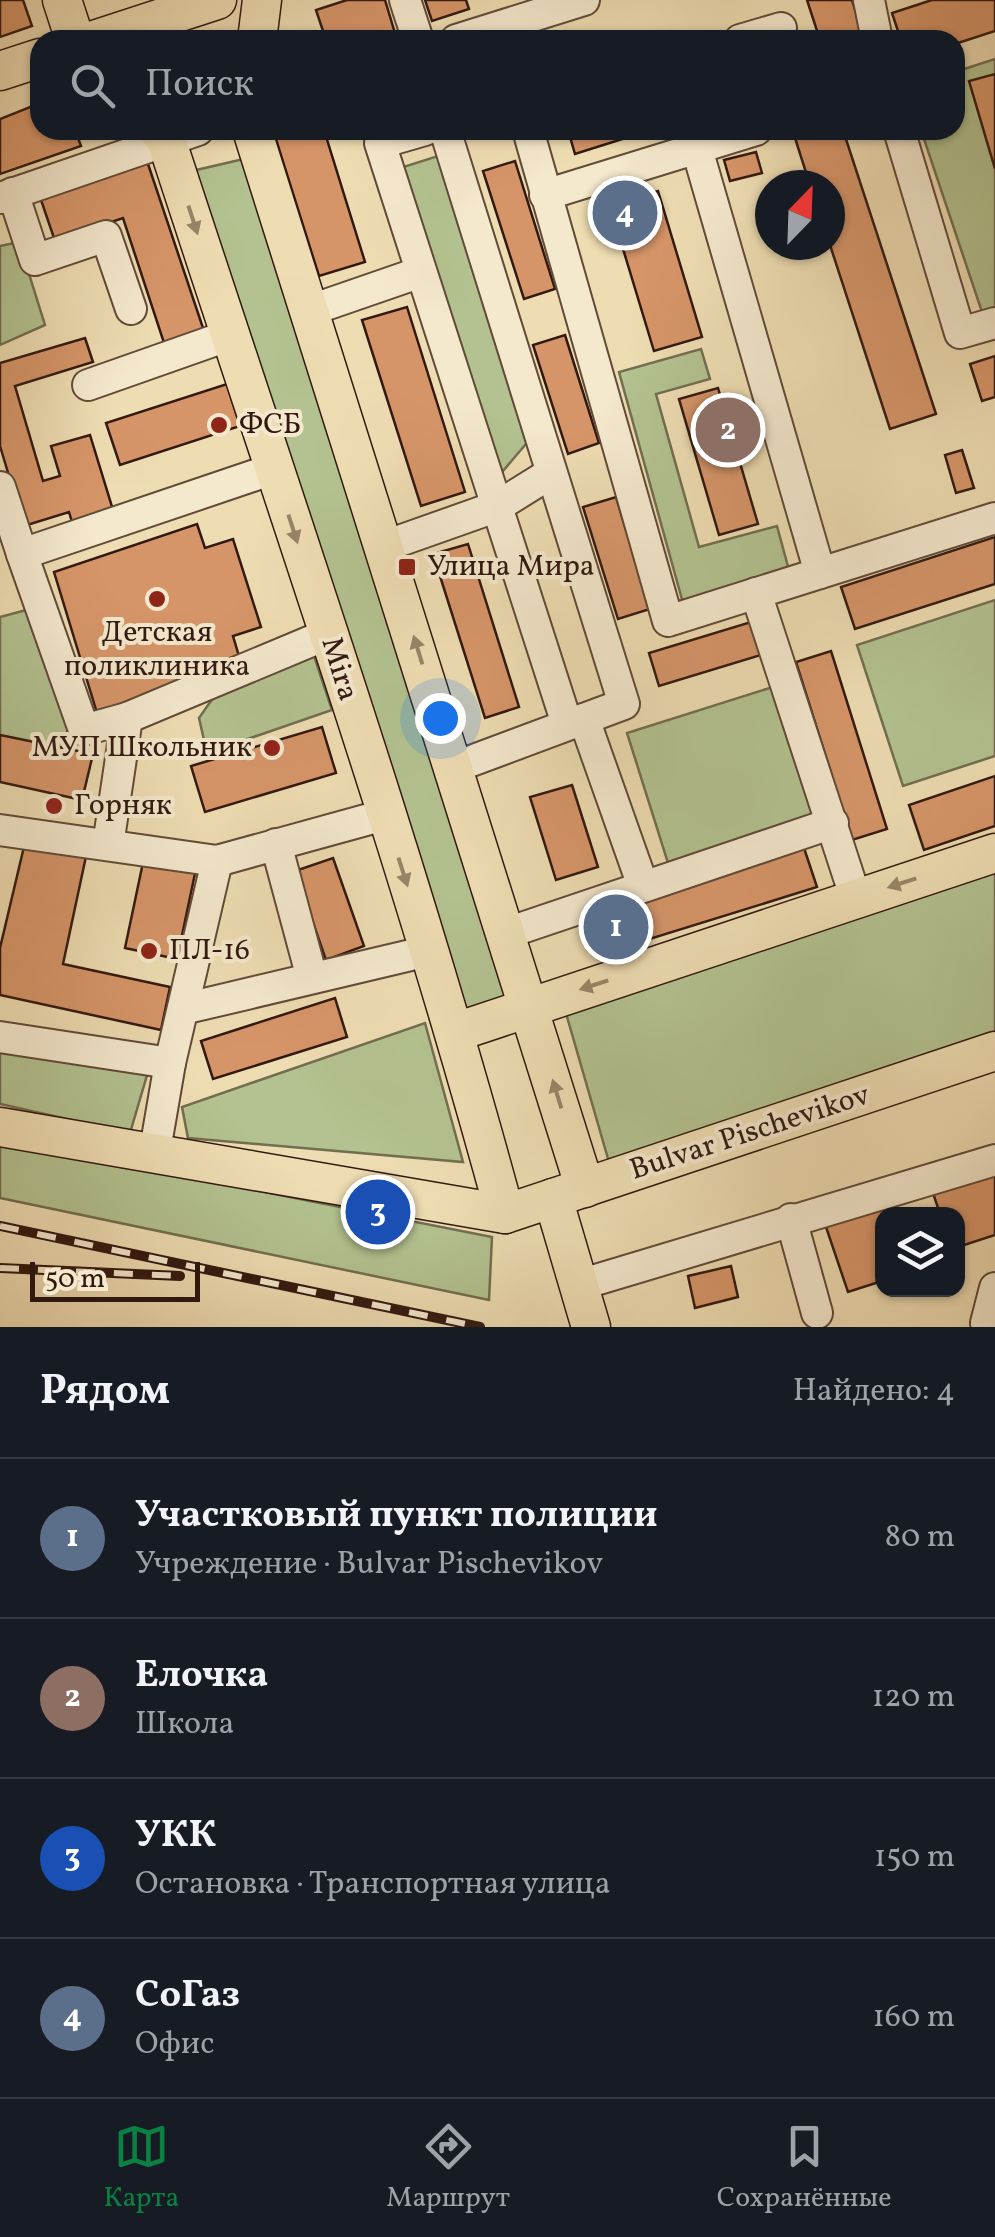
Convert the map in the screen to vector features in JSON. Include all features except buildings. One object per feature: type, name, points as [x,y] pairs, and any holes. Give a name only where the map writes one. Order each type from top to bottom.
[{"type":"main road","points":[[62,0],[72,30]]},
{"type":"main road","points":[[125,30],[217,0]]},
{"type":"main road","points":[[258,30],[262,0]]},
{"type":"main road","points":[[0,71],[30,61]]},
{"type":"main road","name":"Mira","points":[[176,140],[230,335],[456,1032],[506,1214]]},
{"type":"main road","points":[[255,140],[530,1006],[569,1193],[579,1285],[592,1327]]},
{"type":"main road","points":[[456,1032],[995,853]]},
{"type":"main road","name":"Bulvar Pischevikov","points":[[506,1214],[995,1051]]},
{"type":"main road","points":[[0,1127],[506,1214]]},
{"type":"lane","points":[[406,0],[415,30]]},
{"type":"lane","points":[[498,22],[584,0]]},
{"type":"lane","points":[[869,0],[875,30]]},
{"type":"lane","points":[[130,309],[106,236],[35,260],[6,195],[155,140]]},
{"type":"lane","points":[[390,140],[380,143],[498,506],[576,722],[643,886]]},
{"type":"lane","points":[[449,140],[624,704],[455,767]]},
{"type":"lane","points":[[531,140],[668,621],[995,518]]},
{"type":"lane","points":[[545,195],[725,140]]},
{"type":"lane","points":[[902,140],[960,333],[995,324]]},
{"type":"lane","points":[[697,149],[820,573]]},
{"type":"lane","points":[[311,310],[422,272]]},
{"type":"lane","points":[[88,385],[230,335]]},
{"type":"lane","points":[[22,554],[273,470]]},
{"type":"lane","points":[[385,546],[498,506],[550,472]]},
{"type":"lane","points":[[1,493],[84,730],[126,718],[328,634]]},
{"type":"lane","points":[[756,593],[856,899]]},
{"type":"lane","points":[[108,845],[126,718]]},
{"type":"lane","points":[[0,830],[218,861],[384,815]]},
{"type":"lane","points":[[508,933],[833,823]]},
{"type":"lane","points":[[276,844],[312,978]]},
{"type":"lane","points":[[154,1156],[170,1064],[218,861]]},
{"type":"lane","points":[[183,1009],[428,951]]},
{"type":"lane","points":[[0,1037],[170,1064]]},
{"type":"lane","points":[[579,1285],[995,1160]]},
{"type":"lane","points":[[791,1219],[816,1313]]},
{"type":"lane","points":[[995,1288],[986,1323],[995,1325]]},
{"type":"green space","points":[[995,59],[995,308],[982,312],[924,140],[965,140],[965,69]]},
{"type":"green space","points":[[441,155],[531,438],[497,478],[397,169]]},
{"type":"green space","points":[[248,158],[512,998],[460,1015],[192,171]]},
{"type":"green space","points":[[19,242],[45,325],[0,345],[0,246]]},
{"type":"green space","points":[[701,349],[710,379],[656,394],[699,547],[777,526],[790,574],[683,603],[619,372]]},
{"type":"green space","points":[[995,600],[995,756],[903,786],[857,645]]},
{"type":"green space","points":[[30,609],[70,713],[62,763],[0,754],[0,617]]},
{"type":"green space","points":[[314,656],[332,710],[207,753],[199,718],[220,688]]},
{"type":"green space","points":[[776,686],[817,816],[668,863],[627,733]]},
{"type":"green space","points":[[995,861],[995,1039],[611,1169],[563,1003]]},
{"type":"green space","points":[[425,1023],[463,1162],[188,1138],[182,1107]]},
{"type":"green space","points":[[0,1043],[150,1065],[130,1133],[0,1104]]},
{"type":"green space","points":[[0,1140],[492,1237],[489,1300],[0,1198]]},
{"type":"railway","points":[[0,1226],[480,1327]]},
{"type":"railway","points":[[0,1268],[180,1276]]},
{"type":"place","name":"СоГаз","points":[[625,213]]},
{"type":"place","name":"ФСБ","points":[[219,425]]},
{"type":"place","name":"Елочка","points":[[728,430]]},
{"type":"place","name":"Улица Мира","points":[[407,567]]},
{"type":"place","name":"Детская поликлиника","points":[[157,599]]},
{"type":"place","name":"МУП Школьник","points":[[272,748]]},
{"type":"place","name":"Горняк","points":[[54,806]]},
{"type":"place","name":"Участковый пункт полиции","points":[[616,927]]},
{"type":"place","name":"ПЛ-16","points":[[149,951]]},
{"type":"place","name":"УКК","points":[[378,1212]]}]
